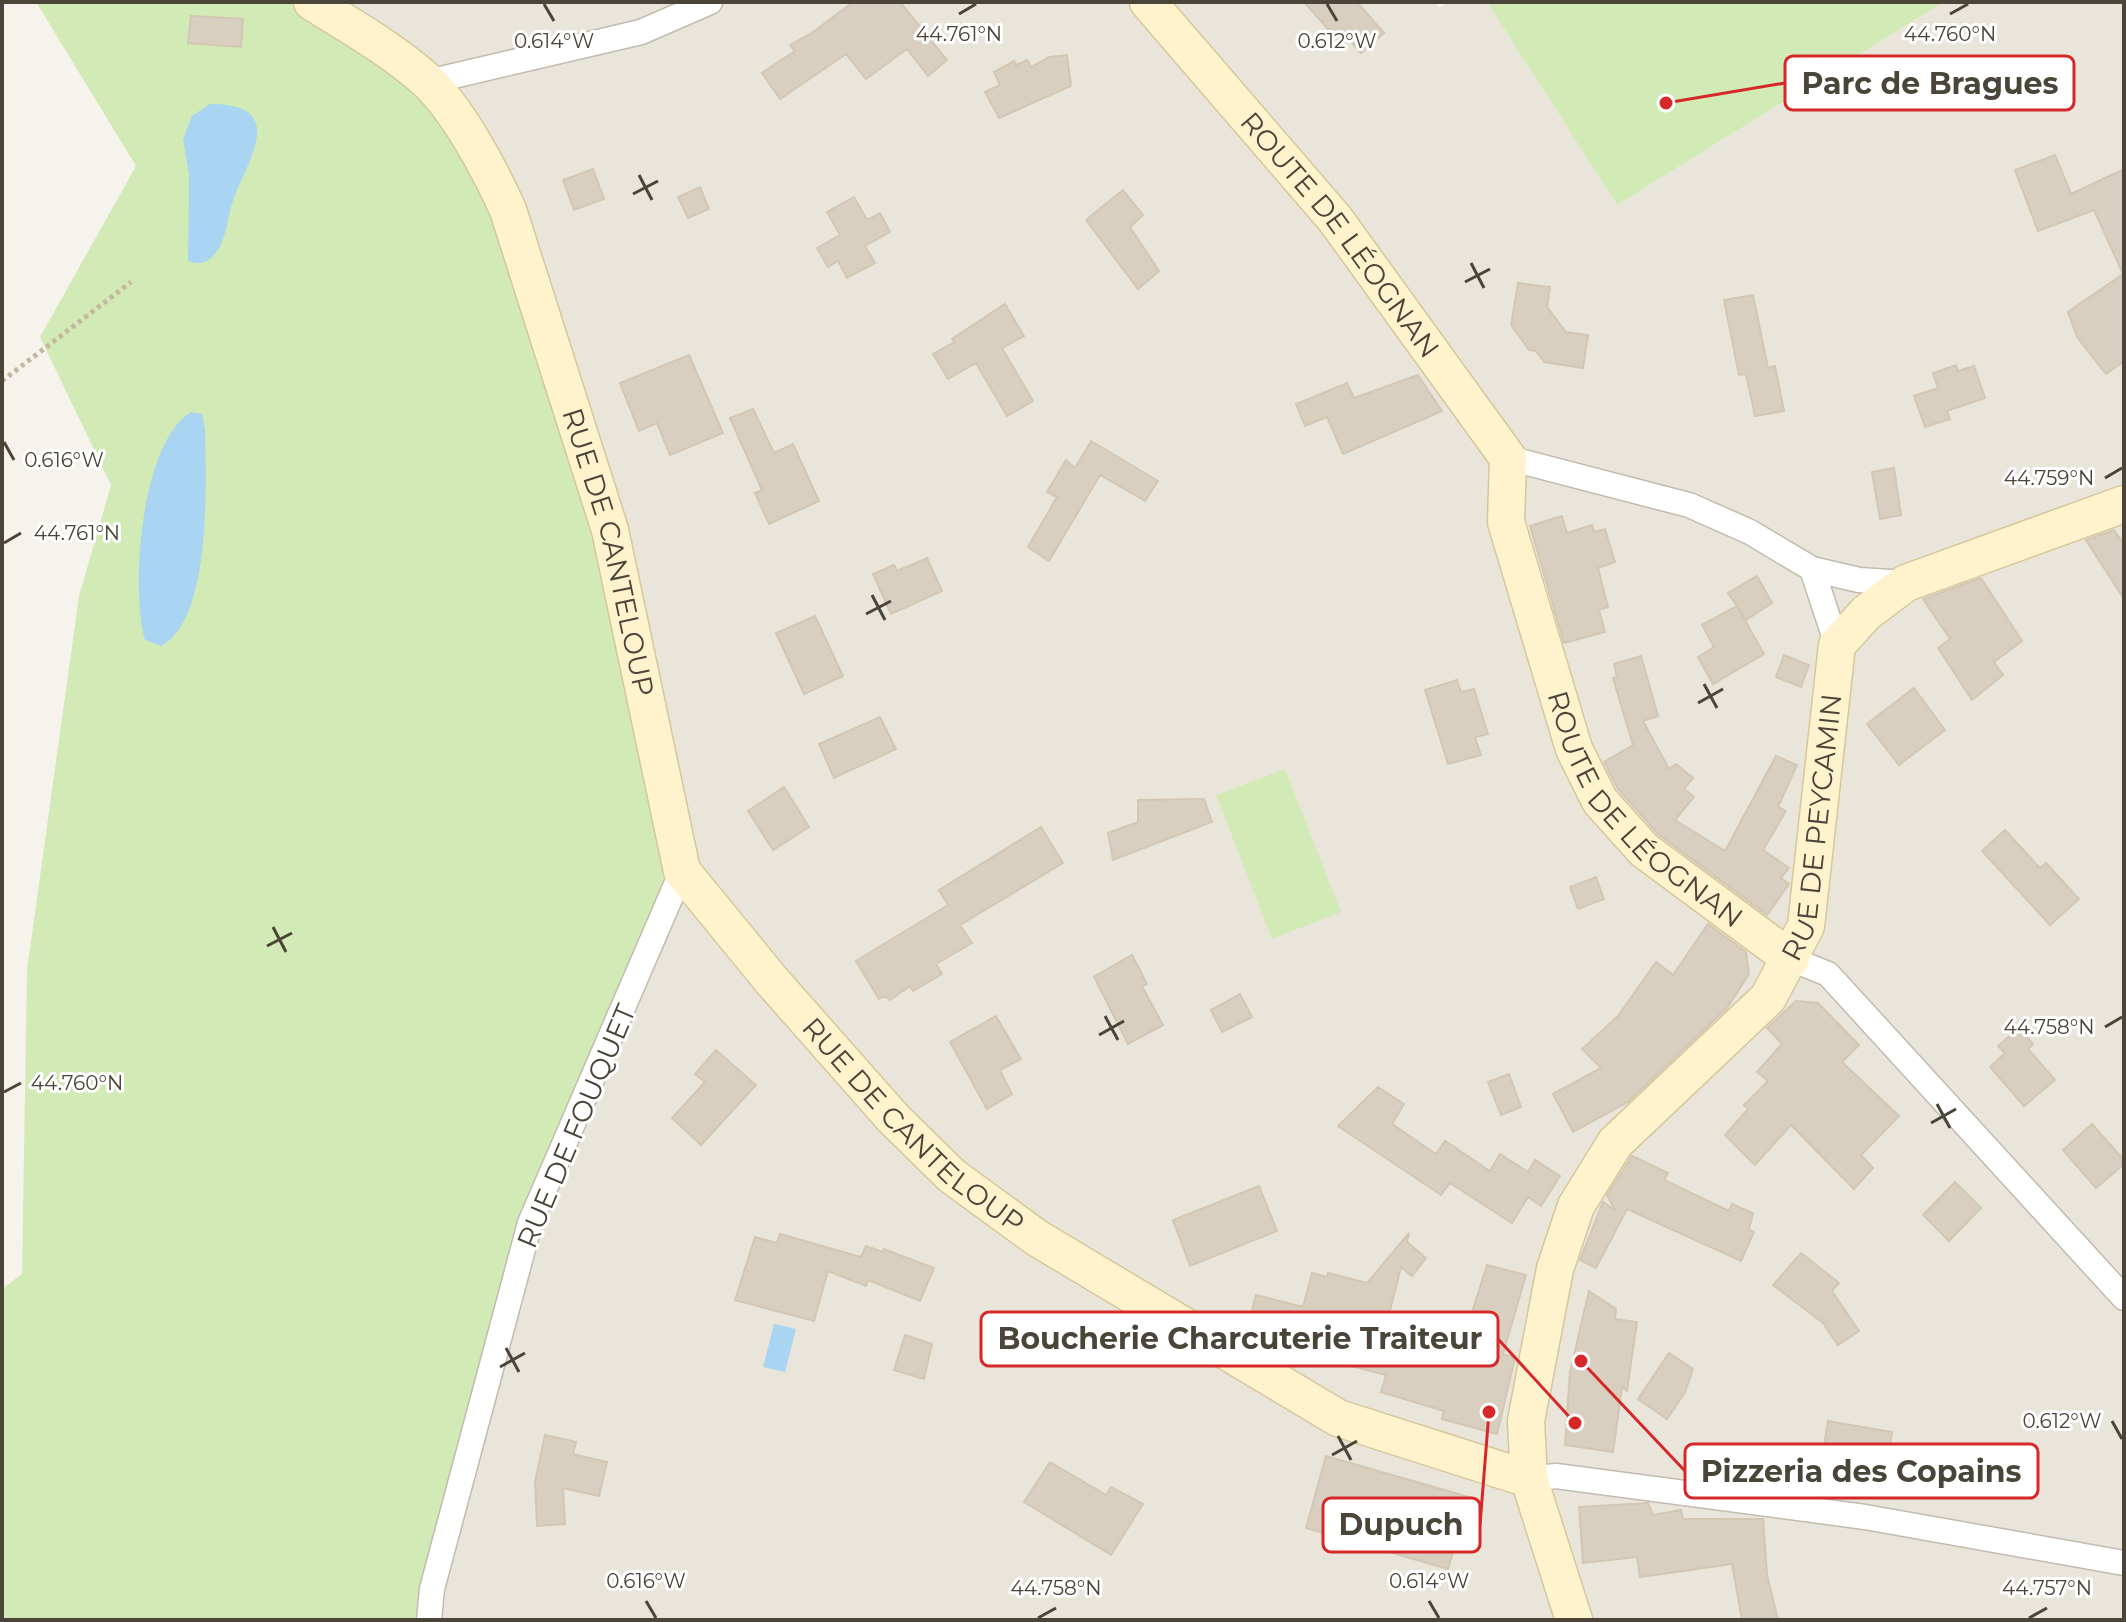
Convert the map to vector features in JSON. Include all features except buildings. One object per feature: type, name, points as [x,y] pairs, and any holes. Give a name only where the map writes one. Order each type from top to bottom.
[{"type":"street","name":"RUE DE CANTELOUP","points":[[312,2],[394,55],[428,82],[488,165],[513,224],[610,530],[682,871],[772,981],[893,1118],[952,1176],[1037,1238],[1338,1418],[1529,1479],[1556,1476],[1849,1515],[2124,1563]]},
{"type":"street","points":[[428,82],[641,32],[710,2]]},
{"type":"street","name":"ROUTE DE LÉOGNAN","points":[[1148,2],[1335,219],[1508,458],[1506,522],[1574,749],[1600,801],[1644,850],[1791,959]]},
{"type":"street","points":[[1508,458],[1689,505],[1750,532],[1812,569],[1859,580],[1906,583]]},
{"type":"street","points":[[1812,569],[1837,645],[1866,613],[1906,583],[2124,504]]},
{"type":"street","name":"RUE DE PEYCAMIN","points":[[1837,645],[1806,926],[1791,959],[1828,974],[2124,1298]]},
{"type":"street","name":"RUE DE FOUQUET","points":[[429,1620],[435,1575],[530,1223],[682,871]]},
{"type":"street","points":[[1574,1620],[1529,1479],[1526,1421],[1555,1269],[1576,1206],[1615,1143],[1768,998],[1791,959]]},
{"type":"path","points":[[2,381],[131,282]]},
{"type":"shaded area","points":[[312,2],[1434,2],[1440,8],[1448,2],[1487,2],[1617,205],[1944,2],[2124,2],[2124,1620],[431,1620]]},
{"type":"green space","points":[[36,2],[312,2],[394,55],[508,210],[682,871],[530,1223],[429,1620],[2,1620],[2,1289],[22,1274],[27,970],[79,596],[111,485],[40,337],[136,166]]},
{"type":"green space","points":[[1487,2],[1944,2],[1617,205]]},
{"type":"green space","points":[[1285,769],[1341,912],[1272,939],[1216,795]]},
{"type":"water","points":[[210,104],[233,106],[248,112],[255,122],[257,134],[221,244],[211,258],[197,263],[188,261],[189,175],[183,139],[192,116]]},
{"type":"water","points":[[191,412],[202,414],[205,429],[205,514],[198,580],[190,608],[178,631],[161,646],[145,640],[141,617],[140,553],[144,518],[161,453],[174,428]]},
{"type":"water","points":[[774,1324],[796,1329],[785,1372],[763,1367]]},
{"type":"place","name":"Parc de Bragues","points":[[1666,103]]},
{"type":"place","name":"Pizzeria des Copains","points":[[1581,1361]]},
{"type":"place","name":"Dupuch","points":[[1489,1412]]},
{"type":"place","name":"Boucherie Charcuterie Traiteur","points":[[1575,1423]]}]
